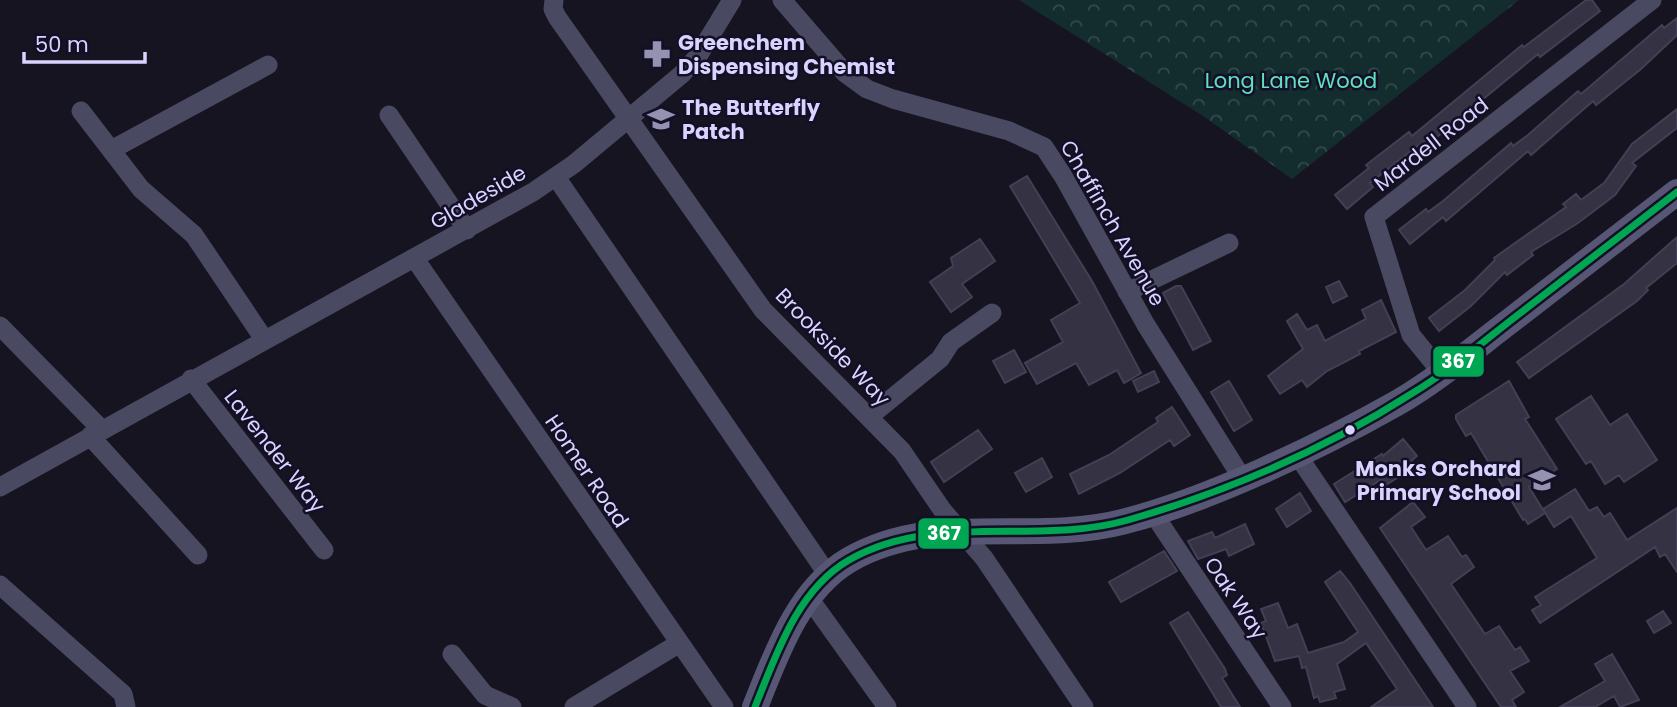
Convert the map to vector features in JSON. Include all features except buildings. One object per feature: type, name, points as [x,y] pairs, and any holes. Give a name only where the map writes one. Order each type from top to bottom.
[{"type":"street","name":"Brookside Way","points":[[554,0],[553,9],[557,17],[763,310],[902,451],[943,511],[984,558],[1084,707]]},
{"type":"street","points":[[556,177],[629,120],[689,68],[732,0]]},
{"type":"street","name":"Chaffinch Avenue","points":[[782,0],[845,73],[867,89],[893,99],[1009,131],[1044,147],[1127,292],[1242,478]]},
{"type":"street","name":"Mardell Road","points":[[1442,373],[1411,335],[1374,217],[1652,0]]},
{"type":"street","points":[[111,150],[268,65]]},
{"type":"street","points":[[81,111],[141,190],[194,235],[264,339]]},
{"type":"street","points":[[388,115],[467,230]]},
{"type":"street","name":"Gladeside","points":[[0,487],[191,379],[415,259],[556,177],[828,575]]},
{"type":"street","points":[[755,707],[780,648],[809,597],[828,575],[864,552],[894,541],[933,533],[1091,527],[1153,513],[1242,478],[1397,403],[1442,373],[1677,192]]},
{"type":"street","points":[[1127,292],[1229,243]]},
{"type":"street","name":"Homer Road","points":[[415,259],[724,707]]},
{"type":"street","points":[[870,416],[940,359],[951,342],[992,313]]},
{"type":"street","points":[[0,326],[96,433],[198,555]]},
{"type":"street","name":"Lavender Way","points":[[191,379],[324,550]]},
{"type":"street","points":[[1296,453],[1467,707]]},
{"type":"street","name":"Oak Way","points":[[1153,513],[1282,707]]},
{"type":"street","points":[[0,585],[123,694],[127,707]]},
{"type":"street","points":[[809,597],[887,707]]},
{"type":"street","points":[[575,707],[678,644]]},
{"type":"street","points":[[452,654],[485,695],[512,707]]},
{"type":"green space","name":"Long Lane Wood","points":[[1019,0],[1519,0],[1292,179],[1203,116]]},
{"type":"transit line","name":"367","points":[[755,707],[780,646],[802,606],[815,588],[849,560],[882,545],[916,537],[951,533],[1058,530],[1128,520],[1201,496],[1274,467],[1344,433],[1426,385],[1677,192]]},
{"type":"place","name":"Greenchem Dispensing Chemist","points":[[657,54]]},
{"type":"place","name":"The Butterfly Patch","points":[[661,119]]},
{"type":"place","name":"Monks Orchard Primary School","points":[[1542,480]]}]
